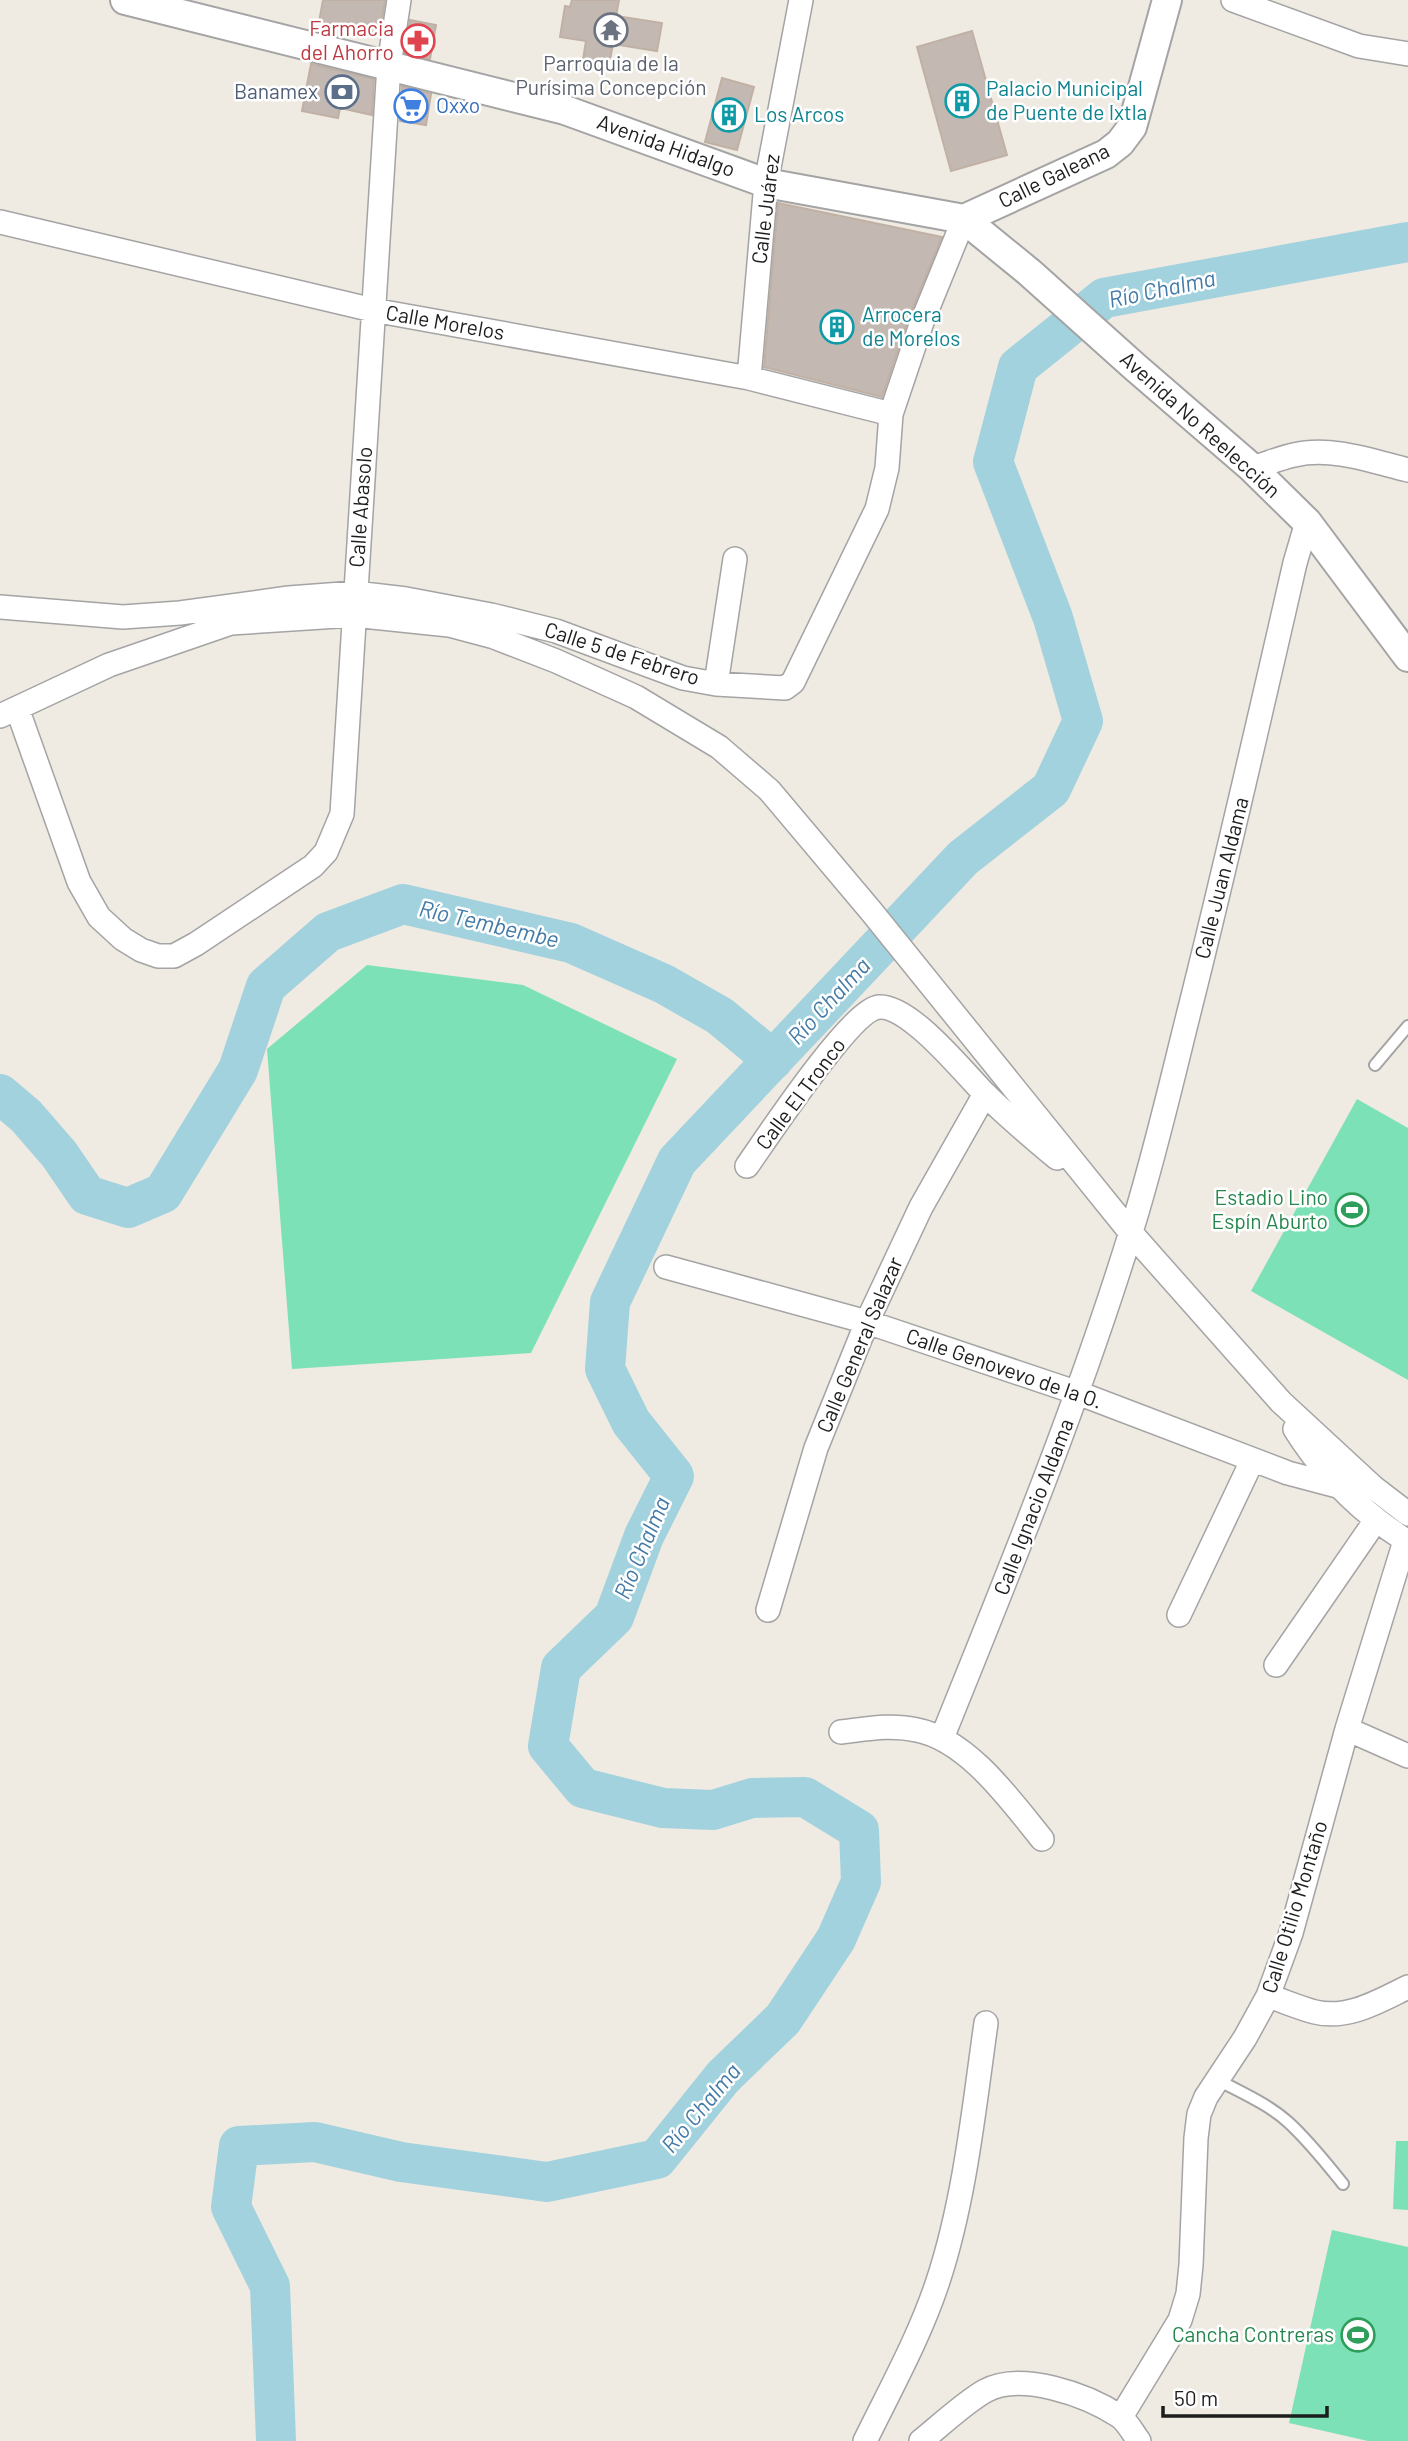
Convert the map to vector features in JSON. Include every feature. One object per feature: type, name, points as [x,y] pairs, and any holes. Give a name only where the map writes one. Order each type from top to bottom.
[{"type":"street","name":"Avenida Hidalgo","points":[[125,0],[565,110],[766,183],[964,219]]},
{"type":"street","name":"Calle Abasolo","points":[[8,712],[79,882],[99,916],[123,939],[141,950],[158,956],[174,956],[313,866],[326,852],[342,814],[389,65],[399,0]]},
{"type":"street","name":"Calle Juárez","points":[[749,378],[766,183],[800,0]]},
{"type":"street","name":"Calle Galeana","points":[[964,219],[1106,154],[1120,143],[1132,127],[1167,0]]},
{"type":"street","points":[[1233,0],[1359,46],[1408,54]]},
{"type":"street","name":"Avenida No Reelección","points":[[964,219],[1029,272],[1252,468],[1307,522],[1408,657]]},
{"type":"street","name":"Calle 5 de Febrero","points":[[354,604],[406,599],[556,631],[683,678],[716,684],[781,688],[793,682],[877,509],[887,468],[891,414],[922,322],[964,219]]},
{"type":"street","name":"Calle Morelos","points":[[0,222],[373,310],[749,378],[891,414]]},
{"type":"street","points":[[1252,468],[1296,454],[1318,453],[1347,455],[1408,470]]},
{"type":"street","name":"Calle Juan Aldama","points":[[1131,1233],[1163,1119],[1307,522]]},
{"type":"street","points":[[716,684],[735,559]]},
{"type":"street","points":[[0,607],[123,617],[232,613],[354,604],[494,637],[556,661],[636,697],[719,747],[769,790],[1131,1233],[1280,1402],[1373,1487],[1408,1514]]},
{"type":"street","points":[[8,712],[109,665],[232,613]]},
{"type":"street","name":"Calle El Tronco","points":[[747,1166],[823,1059],[868,1012],[879,1007],[893,1010],[912,1021],[985,1094]]},
{"type":"street","points":[[985,1094],[1100,1194]]},
{"type":"street","name":"Calle General Salazar","points":[[768,1610],[816,1448],[867,1322],[921,1207],[985,1094]]},
{"type":"street","name":"Calle Ignacio Aldama","points":[[942,1738],[1078,1393],[1131,1233]]},
{"type":"street","name":"Calle Genovevo de la O.","points":[[666,1267],[867,1322],[1078,1393],[1252,1461],[1308,1480],[1337,1486]]},
{"type":"street","points":[[1280,1402],[1307,1447],[1337,1486],[1376,1520],[1407,1541]]},
{"type":"street","points":[[1180,1615],[1252,1461]]},
{"type":"street","points":[[1276,1665],[1376,1520]]},
{"type":"street","name":"Calle Otilio Montaño","points":[[1121,2417],[1180,2320],[1188,2294],[1191,2265],[1199,2114],[1206,2097],[1245,2038],[1268,1996],[1291,1933],[1347,1729],[1407,1541]]},
{"type":"street","points":[[841,1732],[886,1726],[918,1730],[942,1738],[998,1784],[1042,1839]]},
{"type":"street","points":[[1347,1729],[1408,1756]]},
{"type":"street","points":[[1268,1996],[1317,2013],[1342,2014],[1361,2009],[1408,1987]]},
{"type":"street","points":[[865,2441],[920,2328],[939,2280],[952,2231],[971,2128],[986,2023]]},
{"type":"street","points":[[921,2441],[985,2391],[1001,2385],[1020,2383],[1047,2386],[1091,2402],[1121,2417],[1139,2441]]},
{"type":"lane","points":[[1375,1065],[1408,1026]]},
{"type":"lane","points":[[1218,2080],[1269,2108],[1287,2122],[1308,2141],[1343,2184]]},
{"type":"green space","points":[[367,965],[523,985],[677,1059],[531,1353],[292,1369],[267,1049]]},
{"type":"green space","name":"Estadio Lino Espín Aburto","points":[[1357,1099],[1408,1128],[1408,1380],[1251,1291]]},
{"type":"green space","points":[[1396,2141],[1408,2141],[1408,2210],[1393,2209]]},
{"type":"green space","name":"Cancha Contreras","points":[[1332,2230],[1408,2247],[1408,2441],[1368,2441],[1289,2423]]},
{"type":"building","points":[[323,0],[385,0],[380,33],[319,22]]},
{"type":"building","name":"Parroquia de la Purísima Concepción","points":[[572,0],[619,0],[616,16],[662,23],[657,51],[613,44],[608,70],[582,66],[586,41],[560,37],[565,6],[570,7]]},
{"type":"building","name":"Farmacia del Ahorro","points":[[410,20],[436,25],[430,59],[405,53]]},
{"type":"building","name":"Palacio Municipal de Puente de Ixtla","points":[[972,31],[1007,155],[951,171],[917,47]]},
{"type":"building","name":"Banamex","points":[[311,64],[374,79],[372,115],[340,108],[338,118],[302,111]]},
{"type":"building","name":"Los Arcos","points":[[722,78],[754,87],[737,150],[705,142]]},
{"type":"building","name":"Oxxo","points":[[402,86],[431,94],[426,125],[400,121]]},
{"type":"building","name":"Arrocera de Morelos","points":[[778,203],[942,237],[909,317],[882,397],[764,367]]},
{"type":"waterway","name":"Río Chalma","points":[[276,2441],[270,2286],[231,2207],[239,2146],[315,2142],[401,2162],[547,2182],[657,2159],[723,2077],[783,2019],[836,1939],[861,1882],[859,1830],[805,1797],[752,1798],[713,1810],[663,1808],[583,1788],[548,1746],[561,1668],[614,1617],[644,1536],[674,1476],[631,1422],[605,1369],[610,1302],[677,1161],[963,858],[1051,789],[1083,721],[1053,618],[993,462],[1018,367],[1104,298],[1408,242]]},
{"type":"waterway","name":"Río Tembembe","points":[[0,1094],[26,1116],[59,1154],[87,1195],[128,1208],[163,1193],[238,1070],[266,986],[328,932],[403,904],[571,943],[664,984],[720,1016],[773,1060]]},
{"type":"place","name":"Parroquia de la Purísima Concepción","points":[[611,30]]},
{"type":"place","name":"Farmacia del Ahorro","points":[[418,41]]},
{"type":"place","name":"Banamex","points":[[342,92]]},
{"type":"place","name":"Palacio Municipal de Puente de Ixtla","points":[[962,101]]},
{"type":"place","name":"Oxxo","points":[[411,106]]},
{"type":"place","name":"Los Arcos","points":[[729,115]]},
{"type":"place","name":"Arrocera de Morelos","points":[[837,327]]},
{"type":"place","name":"Estadio Lino Espín Aburto","points":[[1352,1210]]},
{"type":"place","name":"Cancha Contreras","points":[[1358,2335]]}]
